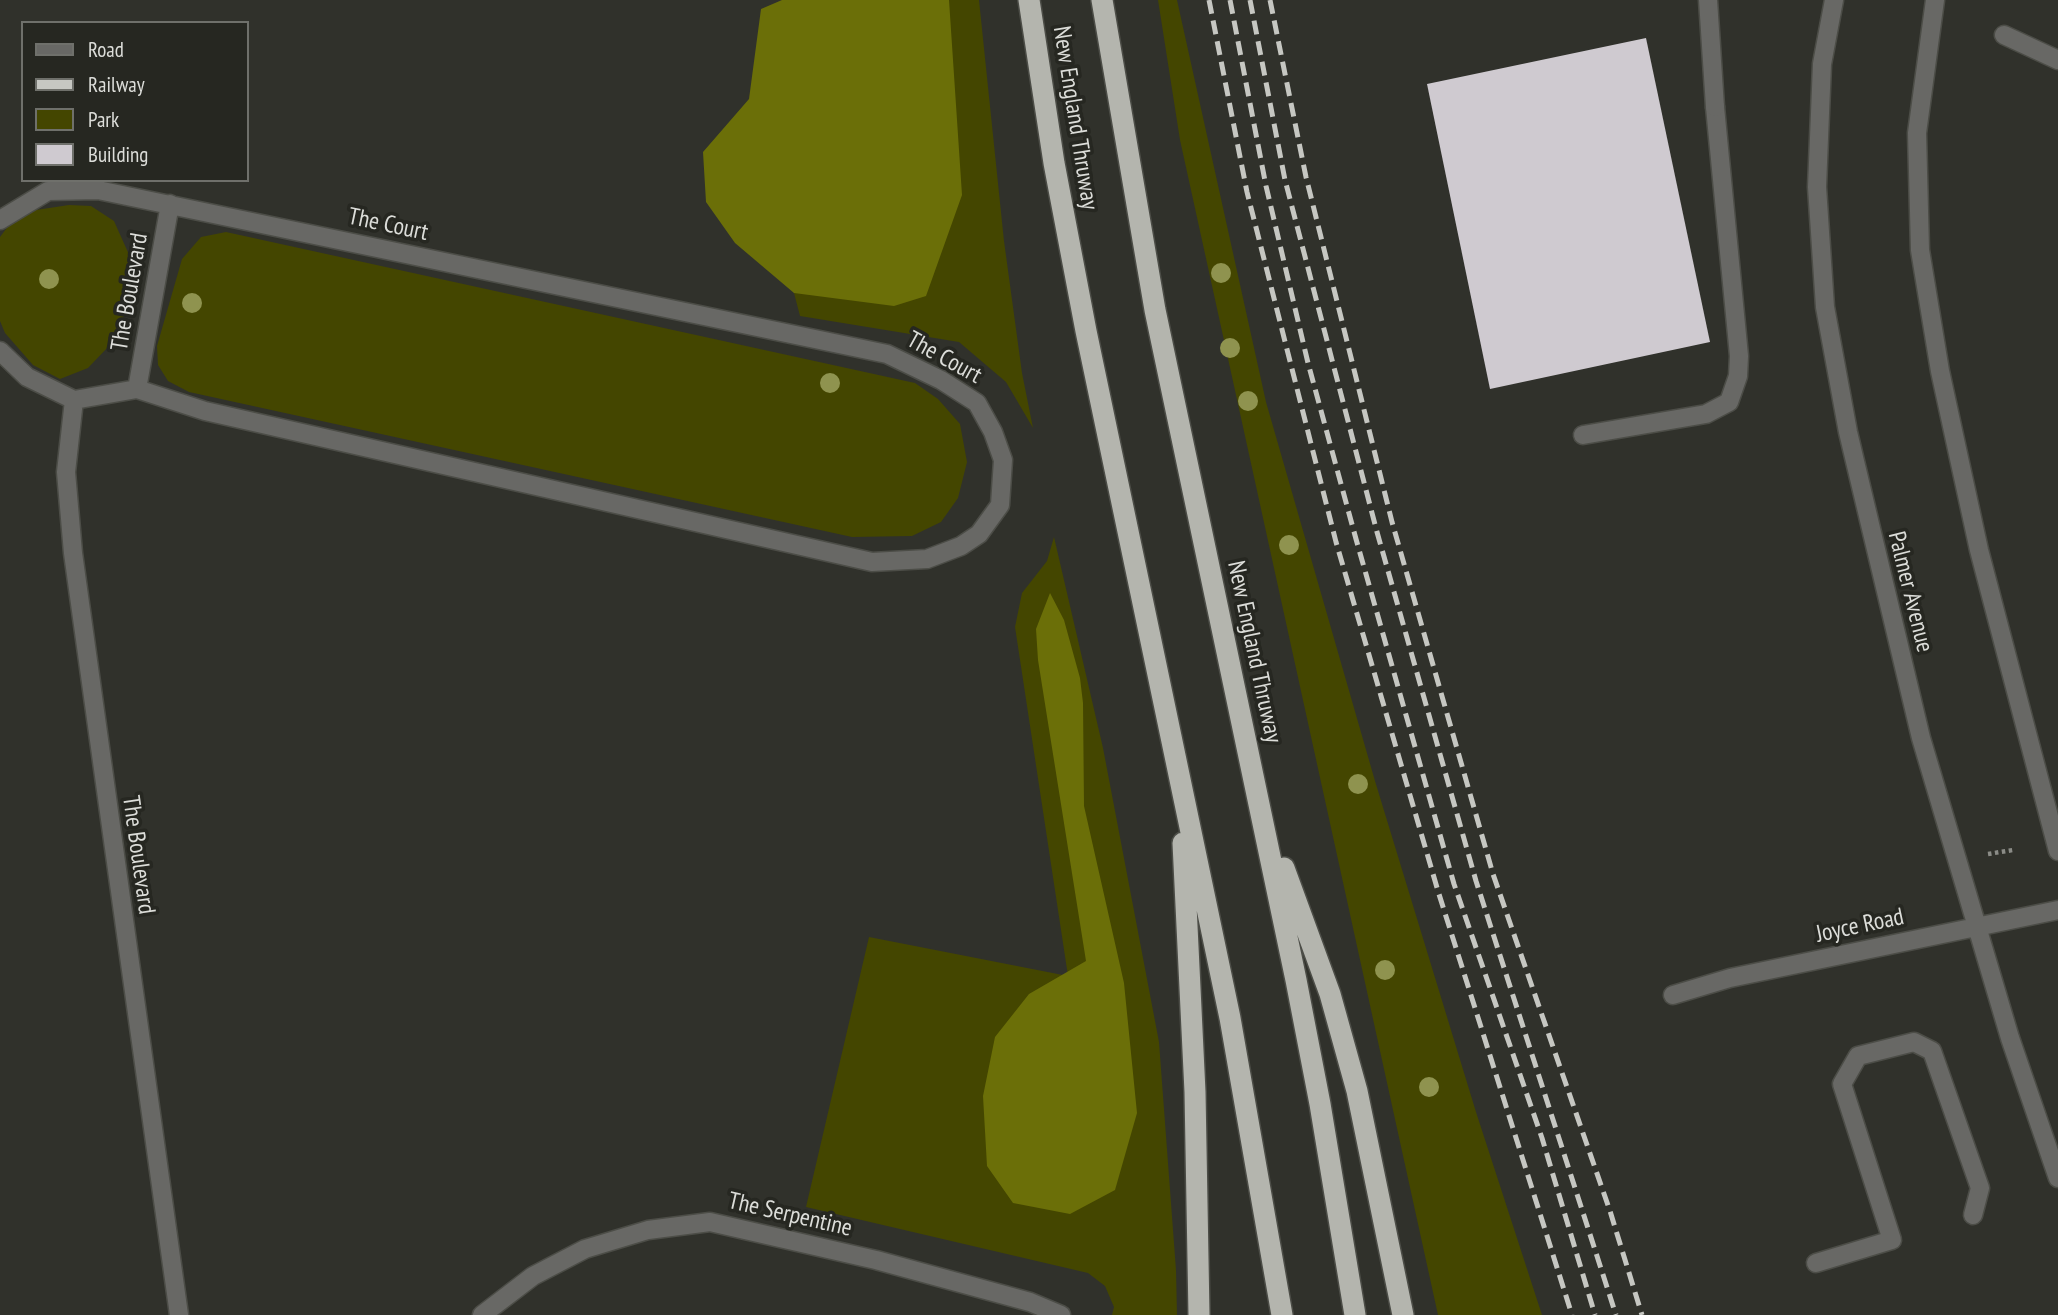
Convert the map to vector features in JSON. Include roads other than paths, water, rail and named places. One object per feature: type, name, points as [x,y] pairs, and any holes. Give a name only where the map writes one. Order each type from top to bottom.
[{"type":"highway","name":"New England Thruway","points":[[1029,0],[1054,163],[1086,331],[1254,1141],[1282,1315]]},
{"type":"highway","name":"New England Thruway","points":[[1102,0],[1155,310],[1321,1104],[1355,1315]]},
{"type":"highway","points":[[1180,774],[1196,1106],[1199,1315]]},
{"type":"highway","points":[[1258,796],[1333,1006],[1357,1091],[1403,1315]]},
{"type":"street","points":[[1583,435],[1706,414],[1729,402],[1738,376],[1740,356],[1715,107],[1708,0]]},
{"type":"street","name":"Palmer Avenue","points":[[1834,0],[1822,64],[1817,187],[1825,307],[1876,559],[1921,737],[2010,1038],[2058,1178]]},
{"type":"street","points":[[1935,0],[1917,133],[1920,250],[1940,371],[1979,551],[2058,850]]},
{"type":"street","points":[[2004,35],[2058,60]]},
{"type":"street","name":"The Court","points":[[0,220],[48,191],[99,190],[887,354],[941,380],[977,403],[993,432],[1003,460],[1000,505],[979,534],[961,546],[927,559],[872,562],[205,411],[137,389],[74,400]]},
{"type":"street","name":"The Boulevard","points":[[137,389],[170,204]]},
{"type":"street","points":[[0,351],[27,377],[74,400]]},
{"type":"street","name":"The Boulevard","points":[[74,400],[66,472],[73,553],[179,1315]]},
{"type":"street","name":"Joyce Road","points":[[1673,995],[1730,978],[2058,910]]},
{"type":"street","points":[[1816,1263],[1892,1240],[1842,1084],[1858,1056],[1914,1042],[1932,1051],[1980,1188],[1973,1215]]},
{"type":"street","name":"The Serpentine","points":[[482,1315],[533,1276],[585,1249],[648,1230],[710,1222],[876,1260],[1030,1302],[1060,1314]]},
{"type":"railway","points":[[1209,0],[1247,192],[1336,542],[1438,891],[1572,1315]]},
{"type":"railway","points":[[1230,0],[1266,186],[1308,363],[1356,539],[1454,884],[1542,1138],[1595,1315]]},
{"type":"railway","points":[[1250,0],[1285,180],[1377,532],[1476,881],[1616,1315]]},
{"type":"railway","points":[[1270,0],[1306,177],[1392,522],[1493,874],[1610,1211],[1642,1315]]}]
